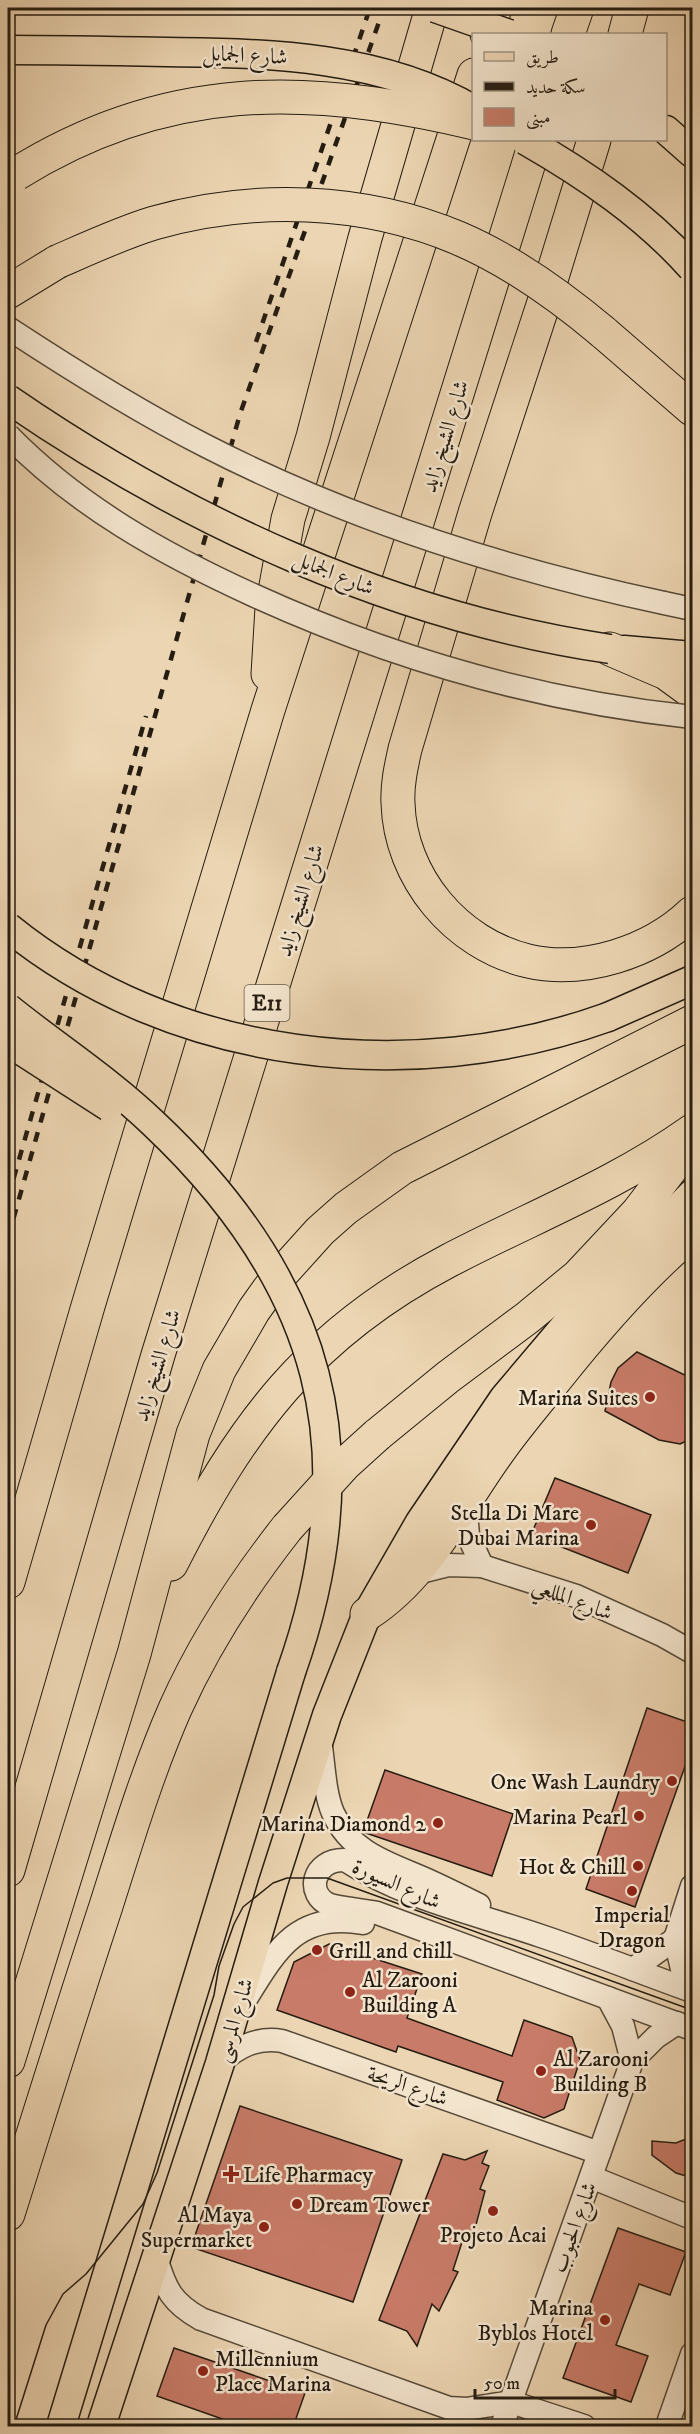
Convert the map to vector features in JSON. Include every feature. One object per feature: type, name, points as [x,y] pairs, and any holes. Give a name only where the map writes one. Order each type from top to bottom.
[{"type":"highway","points":[[268,710],[267,653],[278,564],[288,519],[313,437],[365,238],[434,8]]},
{"type":"highway","points":[[487,33],[495,8]]},
{"type":"highway","points":[[568,33],[577,8]]},
{"type":"highway","points":[[625,33],[632,8]]},
{"type":"highway","points":[[8,1582],[88,1305],[268,710],[472,81]]},
{"type":"highway","points":[[12,177],[48,154],[116,124],[187,105],[224,99],[261,96],[342,99],[419,110],[472,123]]},
{"type":"highway","name":"شارع الشيخ زايد","points":[[8,1870],[162,1344],[536,141]]},
{"type":"highway","points":[[594,141],[475,513],[409,738],[399,777],[398,804],[401,831],[409,858],[421,882],[437,905],[456,924],[478,940],[503,953],[529,961],[583,963],[610,958],[661,937],[693,913]]},
{"type":"highway","points":[[8,292],[57,262],[142,227],[187,215],[255,206],[313,206],[359,210],[393,217],[459,238],[520,270],[549,289],[603,332],[693,409]]},
{"type":"highway","points":[[610,649],[666,673],[693,692]]},
{"type":"highway","points":[[8,2061],[134,1654],[193,1434],[205,1401],[235,1339],[274,1282],[304,1248],[346,1208],[402,1168],[693,1022]]},
{"type":"highway","points":[[134,1654],[170,1568],[214,1485],[266,1407],[312,1356],[355,1319],[393,1292],[448,1261],[607,1183],[693,1131]]},
{"type":"highway","points":[[8,2214],[144,1790],[175,1710],[214,1633],[261,1562],[316,1495],[377,1435],[448,1377],[536,1312],[578,1276],[638,1212],[693,1141]]},
{"type":"highway","points":[[367,1614],[393,1595],[416,1573],[513,1432],[587,1340],[641,1281],[693,1233]]},
{"type":"main road","points":[[434,8],[506,33]]},
{"type":"main road","name":"شارع الجمايل","points":[[8,50],[243,52],[292,56],[395,77],[446,95],[472,109]]},
{"type":"main road","points":[[667,131],[693,153]]},
{"type":"main road","points":[[527,141],[591,180],[626,206],[693,268]]},
{"type":"main road","name":"شارع الجمايل","points":[[8,399],[74,443],[152,488],[232,529],[398,598],[471,621],[524,634],[610,649],[693,656]]},
{"type":"main road","points":[[8,927],[85,978],[161,1013],[240,1038],[322,1053],[405,1056],[447,1054],[529,1041],[569,1031],[608,1017],[693,980]]},
{"type":"main road","points":[[8,1008],[134,1106],[184,1155]]},
{"type":"main road","points":[[8,1042],[184,1155]]},
{"type":"main road","name":"شارع المرسى","points":[[61,2427],[312,1604],[324,1533],[327,1461],[319,1390],[302,1332],[267,1258],[226,1200],[184,1155]]},
{"type":"main road","name":"شارع المرسى","points":[[101,2427],[220,2063],[273,1883],[339,1682],[367,1614],[420,1522],[504,1398],[575,1314],[693,1194]]},
{"type":"street","points":[[8,328],[104,390],[155,419],[227,457],[303,492],[392,527],[482,557],[607,591],[693,609]]},
{"type":"street","points":[[8,435],[66,487],[143,540],[223,582],[331,629],[442,667],[499,682],[615,706],[693,717]]},
{"type":"street","points":[[465,1502],[468,1535],[482,1566]]},
{"type":"street","name":"شارع المللعي","points":[[416,1573],[448,1565],[482,1566],[576,1596],[662,1635],[693,1652]]},
{"type":"street","name":"شارع المللعي","points":[[662,1635],[693,1632]]},
{"type":"street","name":"شارع السيورة","points":[[320,1740],[333,1812],[343,1831],[356,1845],[371,1857],[512,1919],[539,1935]]},
{"type":"street","name":"شارع السيورة","points":[[685,2026],[377,1913],[330,1905],[321,1899],[316,1889],[315,1878],[319,1869],[326,1863],[345,1860],[393,1887],[490,1921],[539,1935],[692,1991]]},
{"type":"street","points":[[692,1991],[682,1969],[675,1938],[693,1886]]},
{"type":"street","name":"شارع السيورة","points":[[232,2021],[271,1958],[284,1943],[314,1925],[330,1921],[351,1921],[375,1925],[424,1939],[455,1943]]},
{"type":"street","points":[[633,1969],[675,1938]]},
{"type":"street","points":[[608,1998],[623,2026],[632,2061]]},
{"type":"street","name":"شارع الحبوب","points":[[502,2427],[632,2061],[656,2037],[685,2026]]},
{"type":"street","name":"شارع الريحة","points":[[220,2063],[232,2052],[247,2044],[263,2040],[282,2041],[599,2153]]},
{"type":"street","points":[[591,2177],[693,2218]]},
{"type":"street","points":[[156,2257],[161,2277],[169,2293],[182,2309],[201,2319],[449,2408],[466,2409],[511,2402],[585,2427]]},
{"type":"street","points":[[667,2427],[693,2354]]},
{"type":"building","name":"Marina Suites","points":[[637,1352],[693,1379],[693,1438],[680,1444],[659,1440],[605,1411],[611,1382],[618,1368]]},
{"type":"building","name":"Stella Di Mare Dubai Marina","points":[[555,1478],[651,1515],[628,1573],[531,1535]]},
{"type":"building","name":"Marina Pearl","points":[[647,1708],[693,1724],[693,1744],[635,1907],[586,1889]]},
{"type":"building","name":"Marina Diamond 2","points":[[385,1770],[513,1814],[492,1876],[363,1832]]},
{"type":"building","points":[[329,1944],[422,1974],[407,2018],[512,2056],[524,2020],[572,2037],[580,2060],[564,2109],[544,2118],[497,2100],[503,2082],[398,2046],[396,2052],[277,2010],[294,1962]]},
{"type":"building","name":"Dream Tower","points":[[240,2106],[402,2160],[353,2302],[191,2247]]},
{"type":"building","points":[[693,2136],[693,2178],[676,2173],[652,2155],[652,2141],[676,2143]]},
{"type":"building","points":[[487,2151],[482,2163],[489,2166],[480,2189],[485,2191],[473,2236],[465,2233],[453,2270],[458,2272],[439,2311],[432,2304],[417,2346],[407,2331],[379,2320],[443,2154],[465,2160]]},
{"type":"building","name":"Marina Byblos Hotel","points":[[618,2228],[686,2252],[670,2295],[639,2284],[616,2345],[648,2356],[631,2402],[563,2378]]},
{"type":"building","name":"Millennium Place Marina","points":[[174,2348],[305,2393],[293,2427],[245,2427],[157,2396]]},
{"type":"tram line","points":[[14,2426],[46,2325],[63,2294],[86,2274],[143,2204],[157,2173],[214,1995],[219,1966],[234,1924],[243,1907],[273,1883],[287,1878],[327,1878],[692,2010]]},
{"type":"railway","points":[[256,342],[370,8]]},
{"type":"railway","points":[[8,1238],[240,414],[384,8]]},
{"type":"railway","points":[[8,1198],[146,716]]},
{"type":"place","name":"Marina Suites","points":[[650,1397]]},
{"type":"place","name":"Stella Di Mare Dubai Marina","points":[[591,1525]]},
{"type":"place","name":"One Wash Laundry","points":[[672,1781]]},
{"type":"place","name":"Marina Pearl","points":[[639,1816]]},
{"type":"place","name":"Marina Diamond 2","points":[[438,1823]]},
{"type":"place","name":"Hot & Chill","points":[[638,1866]]},
{"type":"place","name":"Imperial Dragon","points":[[632,1891]]},
{"type":"place","name":"Grill and chill","points":[[317,1950]]},
{"type":"place","name":"Al Zarooni Building A","points":[[350,1992]]},
{"type":"place","name":"Al Zarooni Building B","points":[[541,2071]]},
{"type":"place","name":"Life Pharmacy","points":[[231,2174]]},
{"type":"place","name":"Dream Tower","points":[[297,2204]]},
{"type":"place","name":"Projeto Acai","points":[[493,2211]]},
{"type":"place","name":"Al Maya Supermarket","points":[[264,2227]]},
{"type":"place","name":"Marina Byblos Hotel","points":[[605,2320]]},
{"type":"place","name":"Millennium Place Marina","points":[[203,2371]]}]
